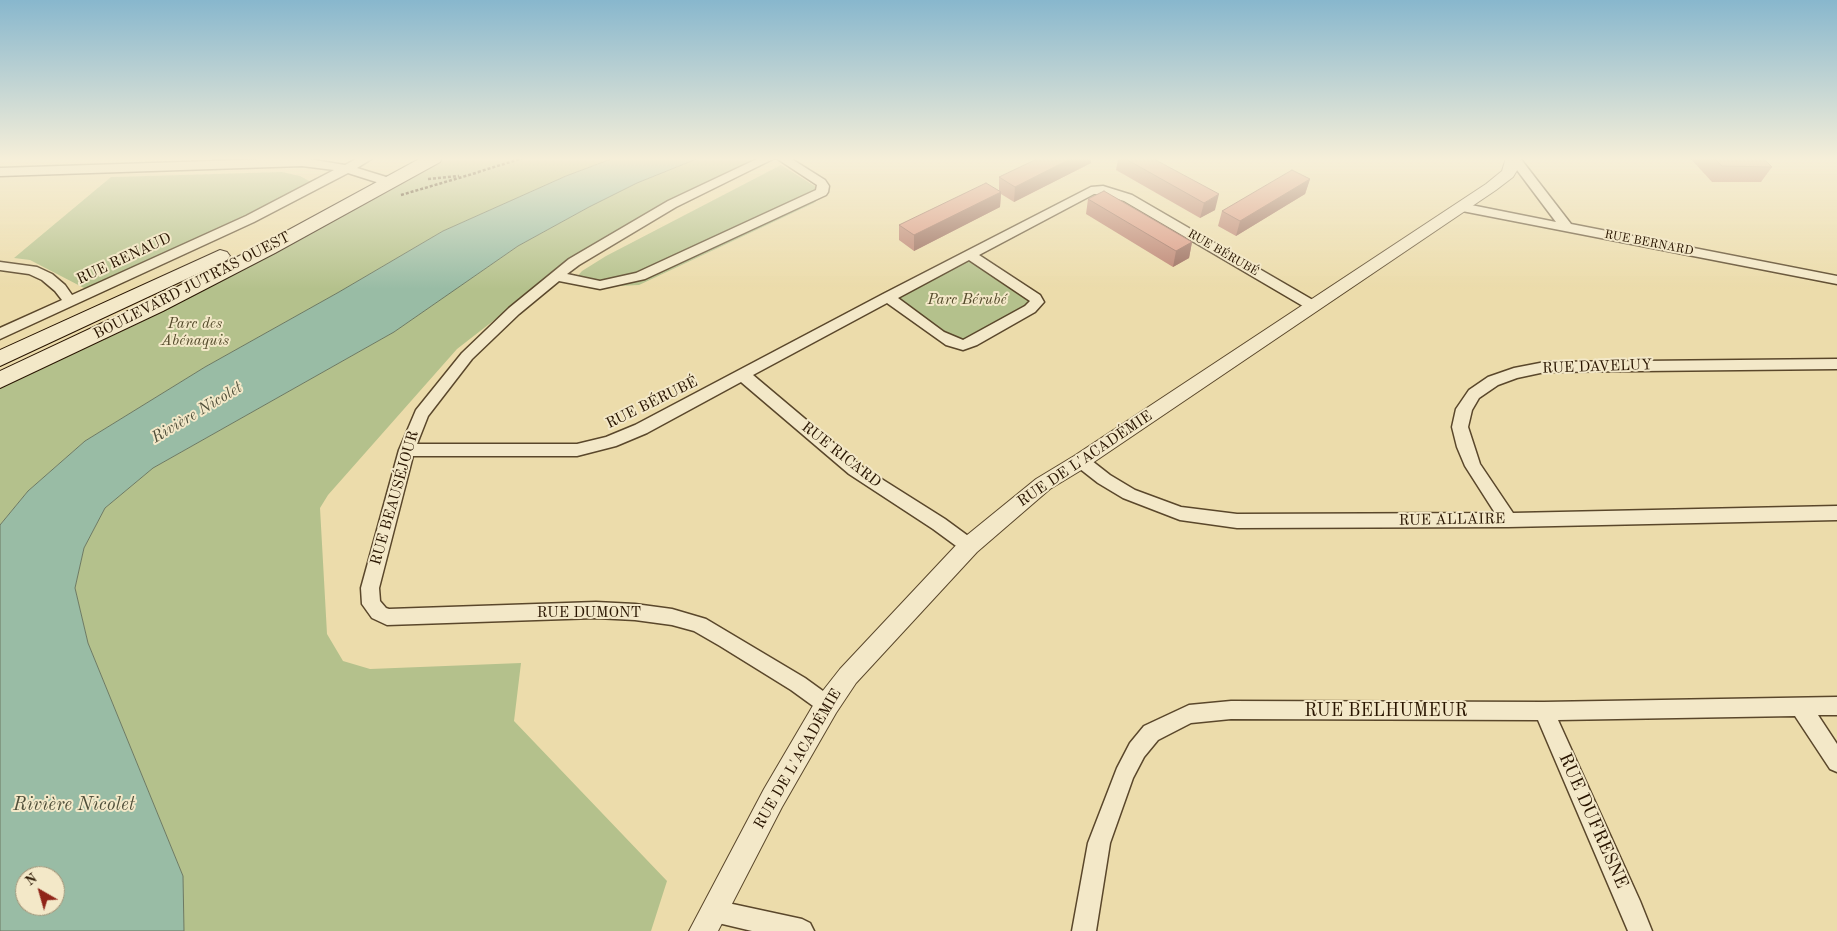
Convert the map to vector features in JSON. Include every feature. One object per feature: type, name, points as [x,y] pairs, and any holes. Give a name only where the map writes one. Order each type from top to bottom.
[{"type":"main road","name":"BOULEVARD JUTRAS OUEST","points":[[0,359],[335,201]]},
{"type":"main road","name":"BOULEVARD JUTRAS OUEST","points":[[0,380],[156,306],[277,245],[348,201]]},
{"type":"street","name":"RUE RENAUD","points":[[0,334],[285,201]]},
{"type":"street","name":"RUE BEAUSÉJOUR","points":[[387,617],[379,613],[371,604],[370,588],[407,450],[421,414],[467,356],[555,276],[601,245],[677,201]]},
{"type":"street","points":[[555,276],[600,285],[640,276],[802,201]]},
{"type":"street","name":"RUE BÉRUBÉ","points":[[407,450],[577,450],[610,442],[641,429],[1072,201]]},
{"type":"street","name":"RUE BÉRUBÉ","points":[[1134,201],[1313,306]]},
{"type":"street","name":"RUE DE L'ACADÉMIE","points":[[703,931],[773,798],[827,705],[848,676],[968,546],[1043,484],[1081,462],[1469,201]]},
{"type":"street","name":"RUE DE L'ACADÉMIE","points":[[1547,201],[1567,228]]},
{"type":"street","name":"RUE BERNARD","points":[[1461,207],[1837,280]]},
{"type":"street","points":[[888,297],[939,335],[950,342],[963,345],[1030,309],[1037,302],[1035,298],[971,255]]},
{"type":"street","points":[[0,266],[32,270],[48,277],[60,288],[70,302]]},
{"type":"street","name":"RUE DAVELUY","points":[[1508,520],[1473,466],[1465,447],[1460,426],[1464,409],[1474,394],[1493,381],[1514,373],[1545,367],[1837,364]]},
{"type":"street","name":"RUE RICARD","points":[[743,375],[854,470],[940,524],[968,546]]},
{"type":"street","name":"RUE ALLAIRE","points":[[1081,462],[1129,494],[1180,513],[1206,518],[1274,522],[1508,520],[1837,513]]},
{"type":"street","name":"RUE DUMONT","points":[[387,617],[596,610],[635,612],[672,617],[699,625],[727,640],[798,684],[827,705]]},
{"type":"street","points":[[1801,706],[1837,762]]},
{"type":"street","name":"RUE BELHUMEUR","points":[[1084,931],[1099,843],[1121,783],[1137,750],[1151,733],[1189,714],[1231,710],[1544,711],[1837,706]]},
{"type":"street","name":"RUE DUFRESNE","points":[[1544,711],[1632,908],[1640,931]]},
{"type":"street","points":[[714,911],[802,931]]},
{"type":"green space","points":[[82,201],[273,201],[86,289],[30,260],[14,258]]},
{"type":"green space","name":"Parc des Abénaquis","points":[[370,201],[509,201],[443,231],[205,367],[85,441],[28,491],[0,525],[0,388],[148,319]]},
{"type":"green space","points":[[600,201],[668,201],[587,248],[457,349],[328,495],[320,508],[327,634],[343,661],[370,669],[521,663],[514,721],[667,881],[651,931],[184,931],[183,876],[88,643],[75,588],[84,548],[105,508],[153,468],[394,332],[518,246]]},
{"type":"green space","points":[[711,201],[816,201],[639,285],[618,286],[578,283],[574,280],[582,271],[606,256]]},
{"type":"green space","name":"Parc Bérubé","points":[[971,255],[1037,302],[963,345],[888,297]]},
{"type":"water","name":"Rivière Nicolet","points":[[509,201],[600,201],[518,246],[394,332],[153,468],[105,508],[84,548],[75,588],[88,643],[183,876],[184,931],[0,931],[0,525],[28,491],[85,441],[205,367],[443,231]]},
{"type":"building","points":[[948,201],[982,201],[914,235],[899,225]]},
{"type":"building","points":[[1092,201],[1122,201],[1192,242],[1176,251]]},
{"type":"building","points":[[1238,201],[1273,201],[1240,221],[1222,211]]}]
